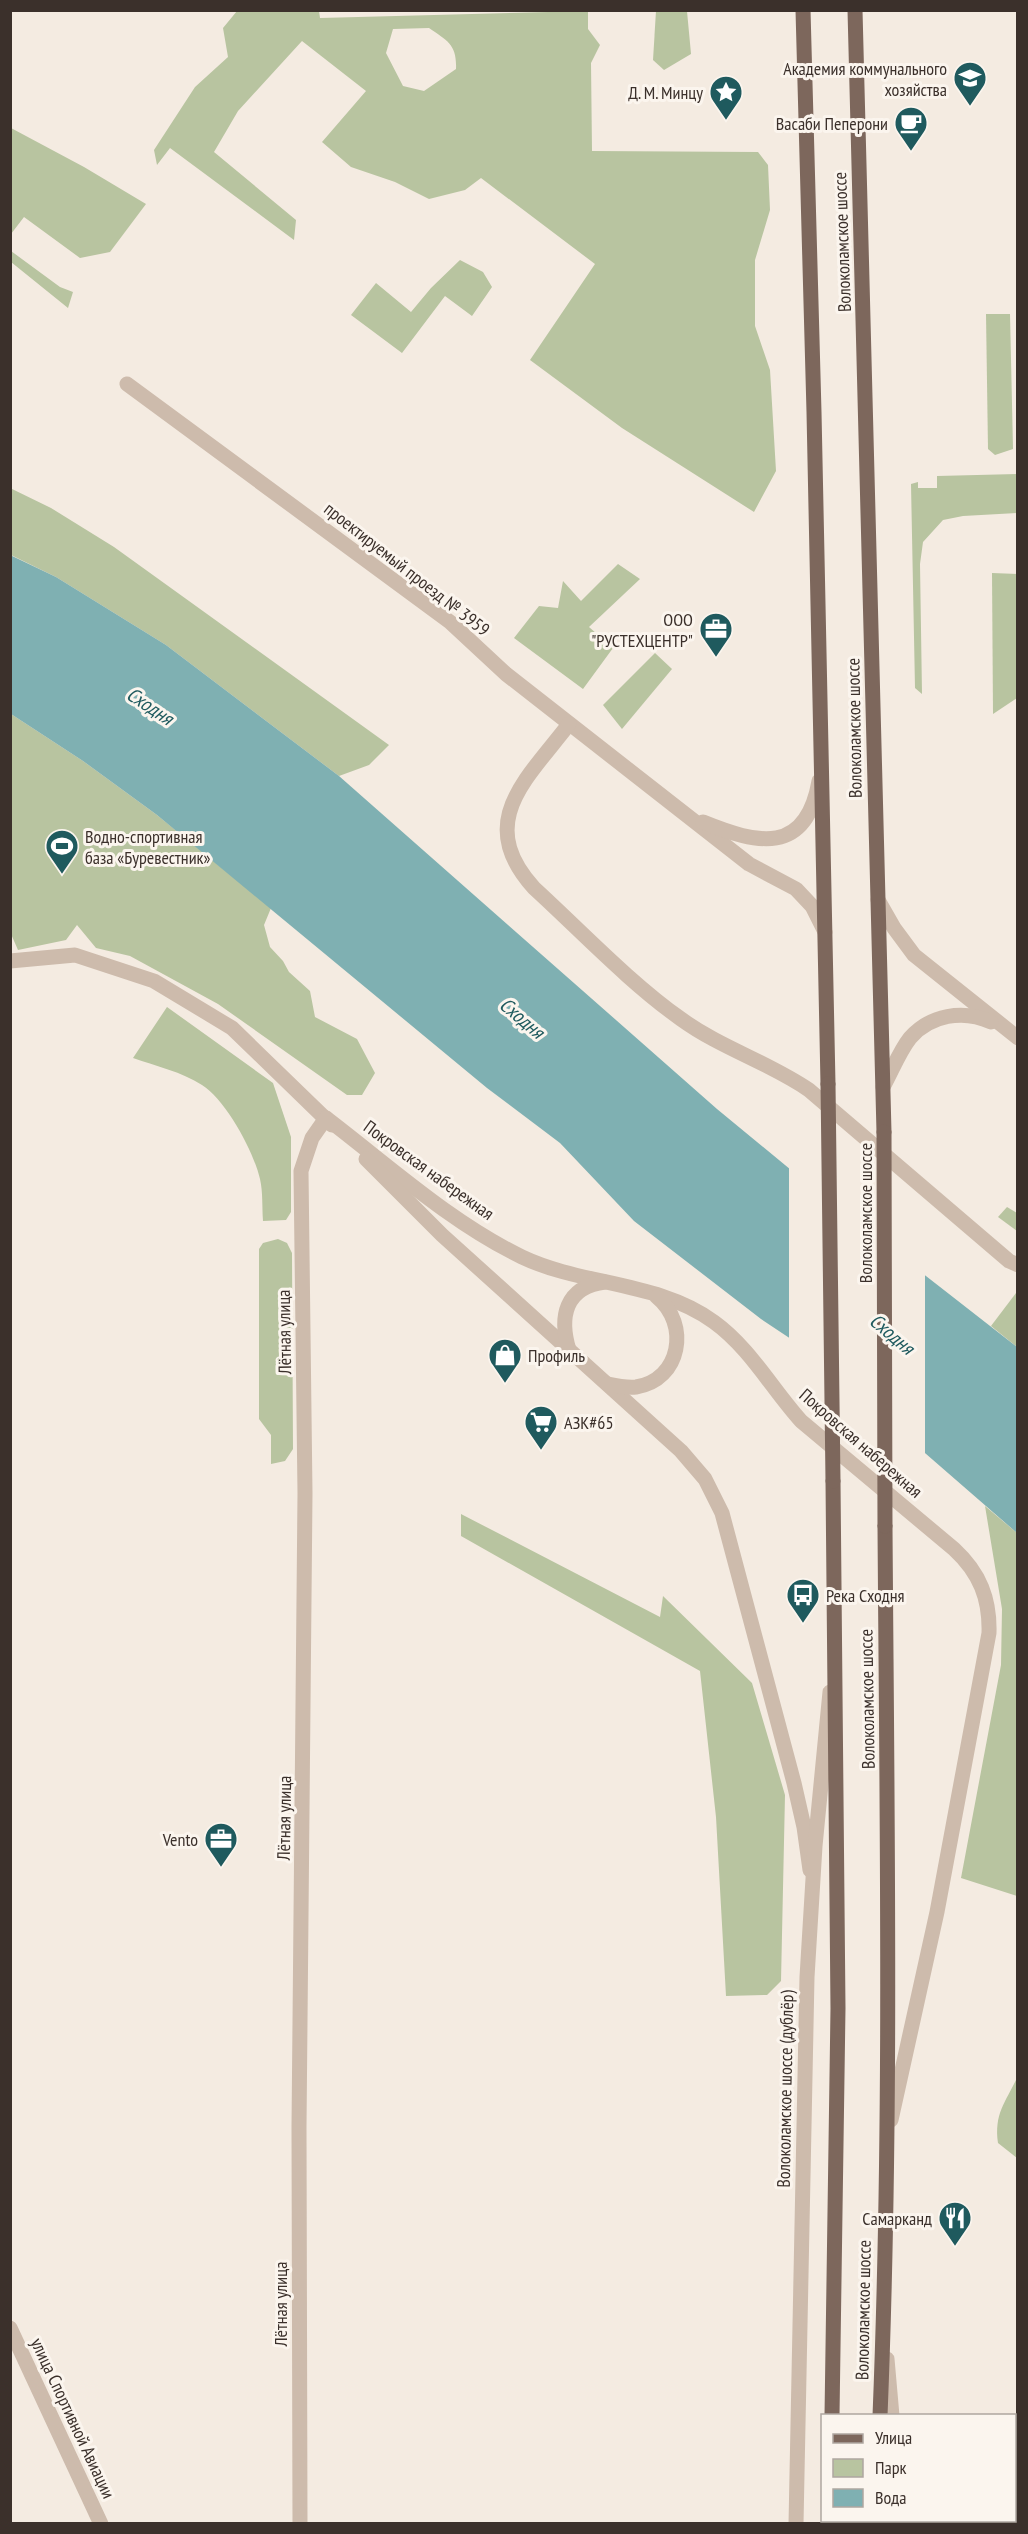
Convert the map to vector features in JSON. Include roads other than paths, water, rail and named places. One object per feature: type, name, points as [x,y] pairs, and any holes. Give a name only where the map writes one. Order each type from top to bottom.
[{"type":"main road","name":"Волоколамское шоссе","points":[[803,10],[828,1084],[838,2008],[832,2414]]},
{"type":"main road","name":"Волоколамское шоссе","points":[[855,10],[884,1132],[888,1844],[884,2313],[880,2414]]},
{"type":"street","name":"проектируемый проезд № 3959","points":[[127,384],[450,622],[506,674],[748,864],[796,889],[812,906],[825,932]]},
{"type":"street","points":[[569,724],[515,795],[510,809],[507,837],[519,872],[653,997],[709,1037],[781,1071],[809,1090],[1001,1254],[1017,1265]]},
{"type":"street","name":"проектируемый проезд № 3959","points":[[686,815],[736,836],[774,840],[791,832],[808,816],[813,806],[820,771]]},
{"type":"street","points":[[878,900],[894,928],[914,955],[1013,1035]]},
{"type":"street","name":"Покровская набережная","points":[[10,961],[75,955],[154,981],[232,1028],[326,1118],[442,1235],[681,1451],[705,1479],[722,1513],[804,1827],[812,1907]]},
{"type":"street","points":[[883,1087],[909,1040],[924,1026],[937,1019],[950,1016],[975,1017],[1013,1035]]},
{"type":"street","name":"Покровская набережная","points":[[326,1118],[466,1225],[523,1257],[552,1268],[652,1293],[691,1308],[715,1323],[748,1355],[781,1400],[801,1421],[954,1549],[968,1562],[978,1577],[990,1612],[989,1634],[937,1912],[885,2142]]},
{"type":"street","name":"Лётная улица","points":[[300,2523],[299,2194],[305,1483],[301,1171],[312,1138],[326,1118]]},
{"type":"street","points":[[569,1350],[564,1334],[563,1318],[568,1305],[585,1288],[608,1281]]},
{"type":"street","points":[[607,1384],[621,1387],[645,1384],[656,1380],[671,1365],[678,1341],[677,1329],[664,1303],[652,1293]]},
{"type":"street","name":"Волоколамское шоссе (дублёр)","points":[[796,2523],[807,1988],[815,1846],[834,1656]]},
{"type":"street","points":[[884,2313],[892,2414]]},
{"type":"street","name":"улица Спортивной Авиации","points":[[10,2328],[101,2523]]},
{"type":"water","name":"Сходня","points":[[10,555],[56,577],[166,645],[339,776],[717,1109],[808,1184],[1017,1347],[1017,1533],[803,1347],[761,1319],[634,1221],[560,1143],[487,1088],[157,815],[83,761],[11,714]]},
{"type":"place","name":"Академия коммунального хозяйства","points":[[970,107]]},
{"type":"place","name":"Д. М. Минцу","points":[[726,121]]},
{"type":"place","name":"Васаби Пеперони","points":[[911,152]]},
{"type":"place","name":"ООО \"РУСТЕХЦЕНТР\"","points":[[716,658]]},
{"type":"place","name":"Водно-спортивная база «Буревестник»","points":[[62,875]]},
{"type":"place","name":"Профиль","points":[[505,1384]]},
{"type":"place","name":"АЗК#65","points":[[541,1451]]},
{"type":"place","name":"Река Сходня","points":[[803,1624]]},
{"type":"place","name":"Vento","points":[[221,1868]]},
{"type":"place","name":"Самарканд","points":[[955,2247]]}]
